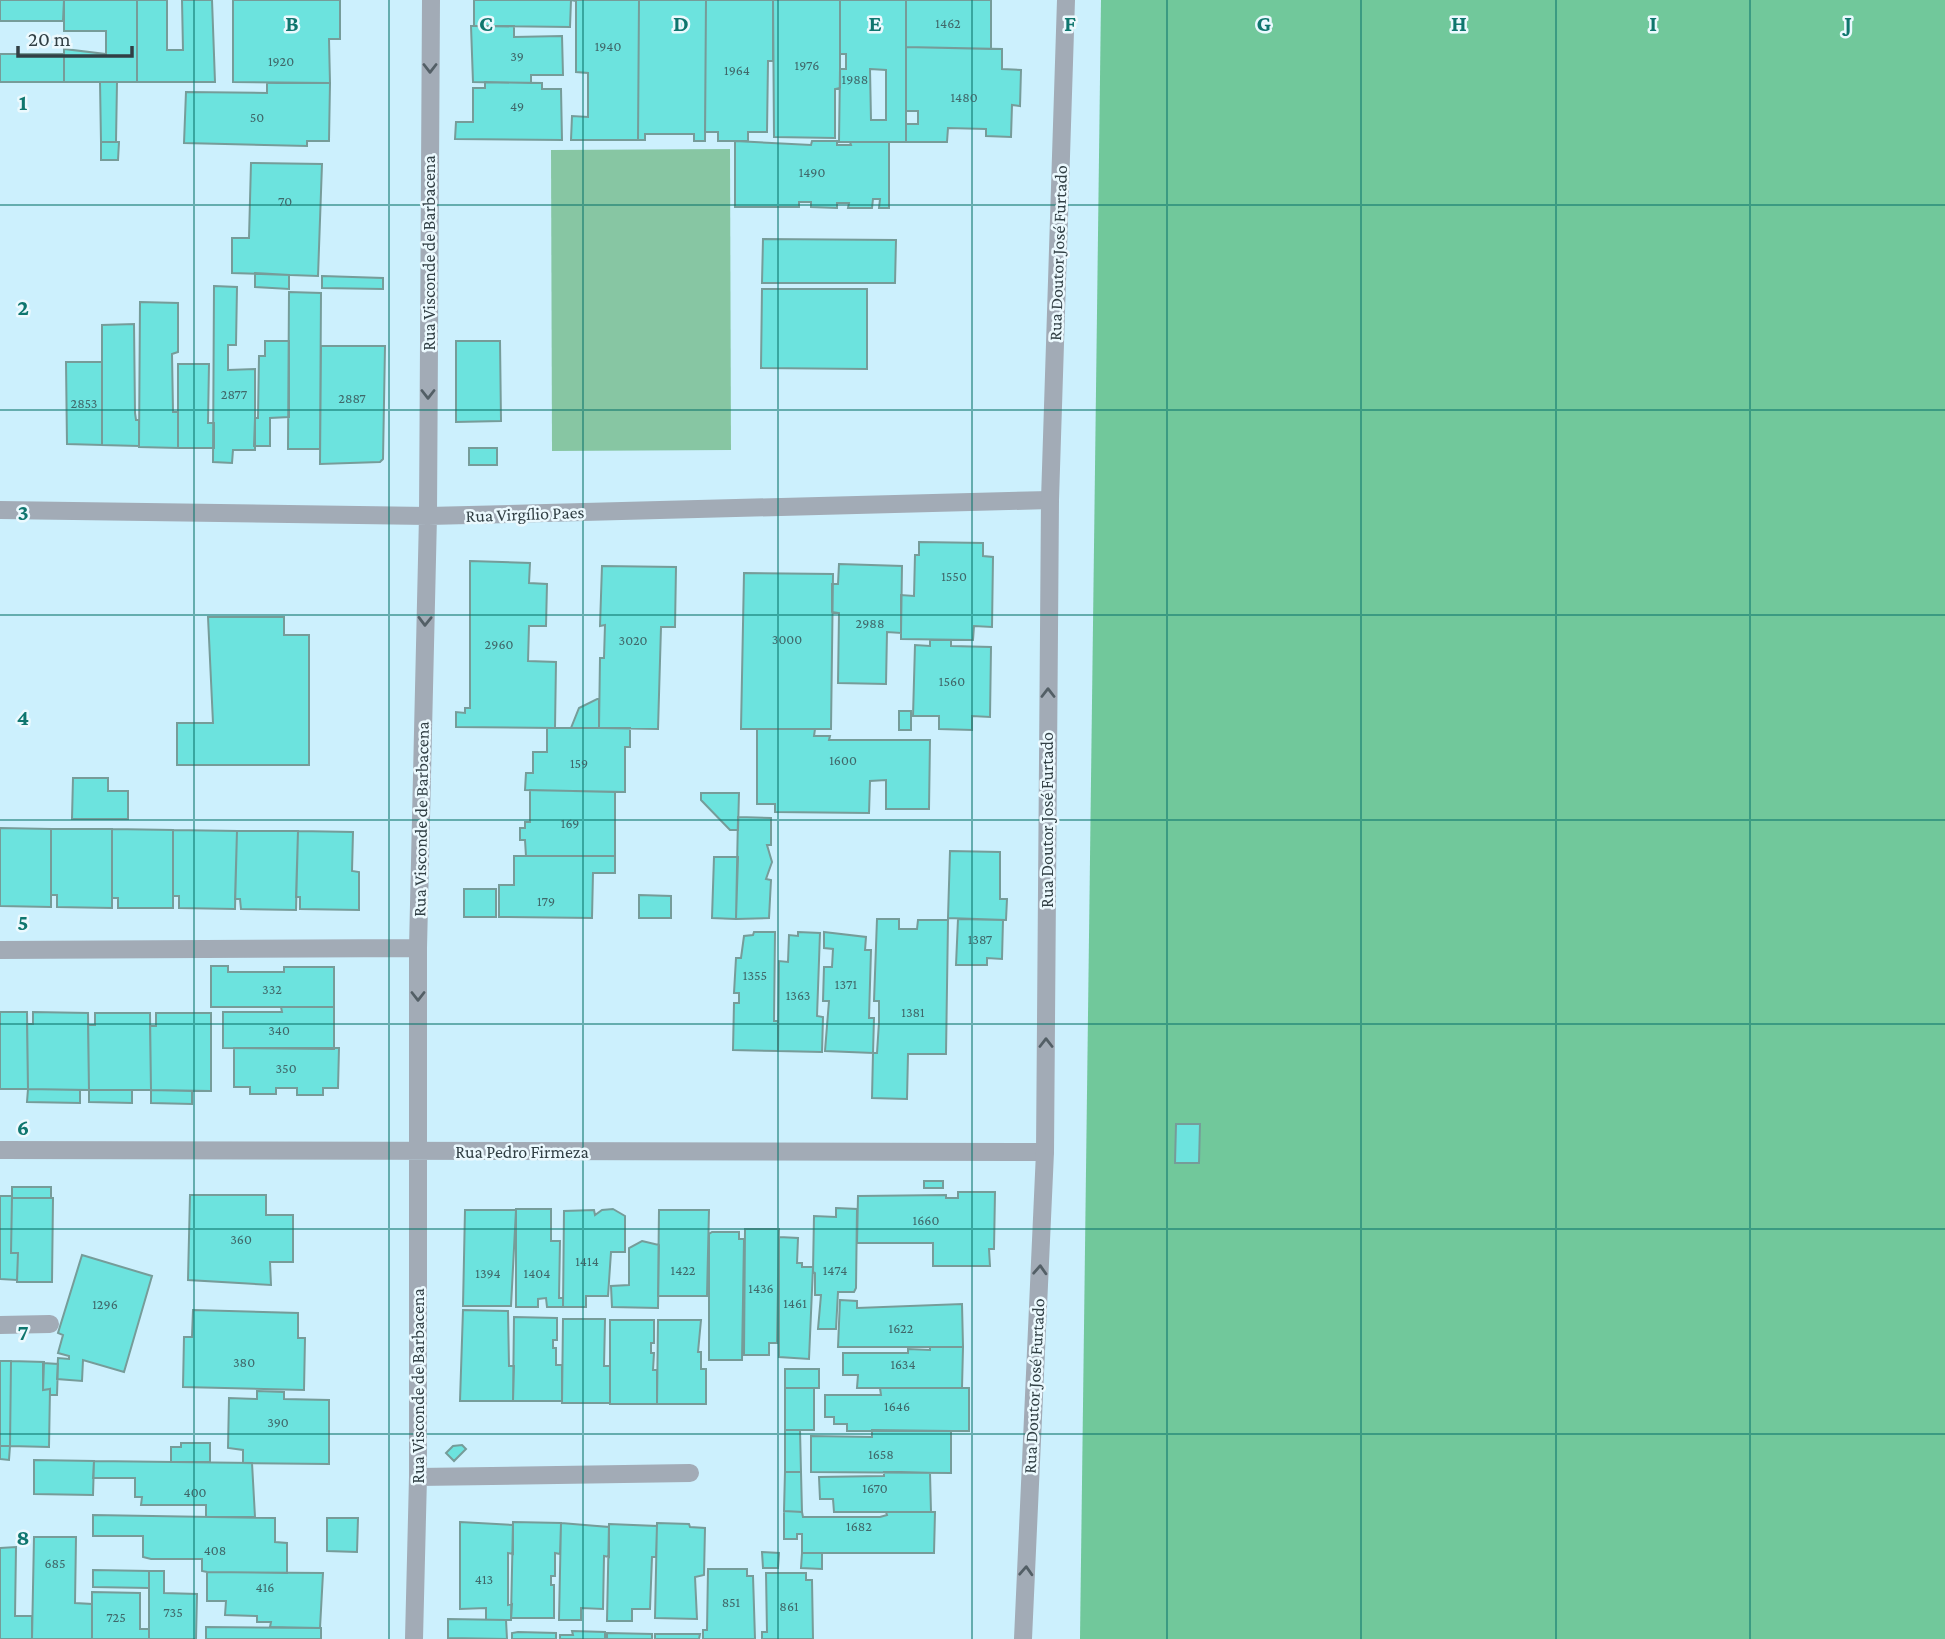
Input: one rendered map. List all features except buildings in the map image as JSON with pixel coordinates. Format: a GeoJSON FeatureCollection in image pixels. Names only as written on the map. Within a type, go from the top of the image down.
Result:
{"type":"FeatureCollection","features":[{"type":"Feature","properties":{"kind":"street","name":"Rua Visconde de Barbacena"},"geometry":{"type":"LineString","coordinates":[[414,1639],[418,1477],[418,948],[428,516],[431,0]]}},
{"type":"Feature","properties":{"kind":"street","name":"Rua Doutor José Furtado"},"geometry":{"type":"LineString","coordinates":[[1023,1639],[1045,1152],[1050,500],[1066,0]]}},
{"type":"Feature","properties":{"kind":"street","name":"Rua Virgílio Paes"},"geometry":{"type":"LineString","coordinates":[[0,510],[428,516],[1050,500]]}},
{"type":"Feature","properties":{"kind":"street"},"geometry":{"type":"LineString","coordinates":[[0,950],[418,948]]}},
{"type":"Feature","properties":{"kind":"street","name":"Rua Pedro Firmeza"},"geometry":{"type":"LineString","coordinates":[[0,1150],[1045,1152]]}},
{"type":"Feature","properties":{"kind":"street"},"geometry":{"type":"LineString","coordinates":[[0,1325],[50,1324]]}},
{"type":"Feature","properties":{"kind":"street"},"geometry":{"type":"LineString","coordinates":[[418,1477],[690,1473]]}},
{"type":"Feature","properties":{"kind":"green space"},"geometry":{"type":"Polygon","coordinates":[[[1101,0],[1945,0],[1945,1639],[1080,1639],[1101,0]]]}},
{"type":"Feature","properties":{"kind":"green space"},"geometry":{"type":"Polygon","coordinates":[[[730,149],[731,450],[552,451],[551,150],[730,149]]]}}]}
